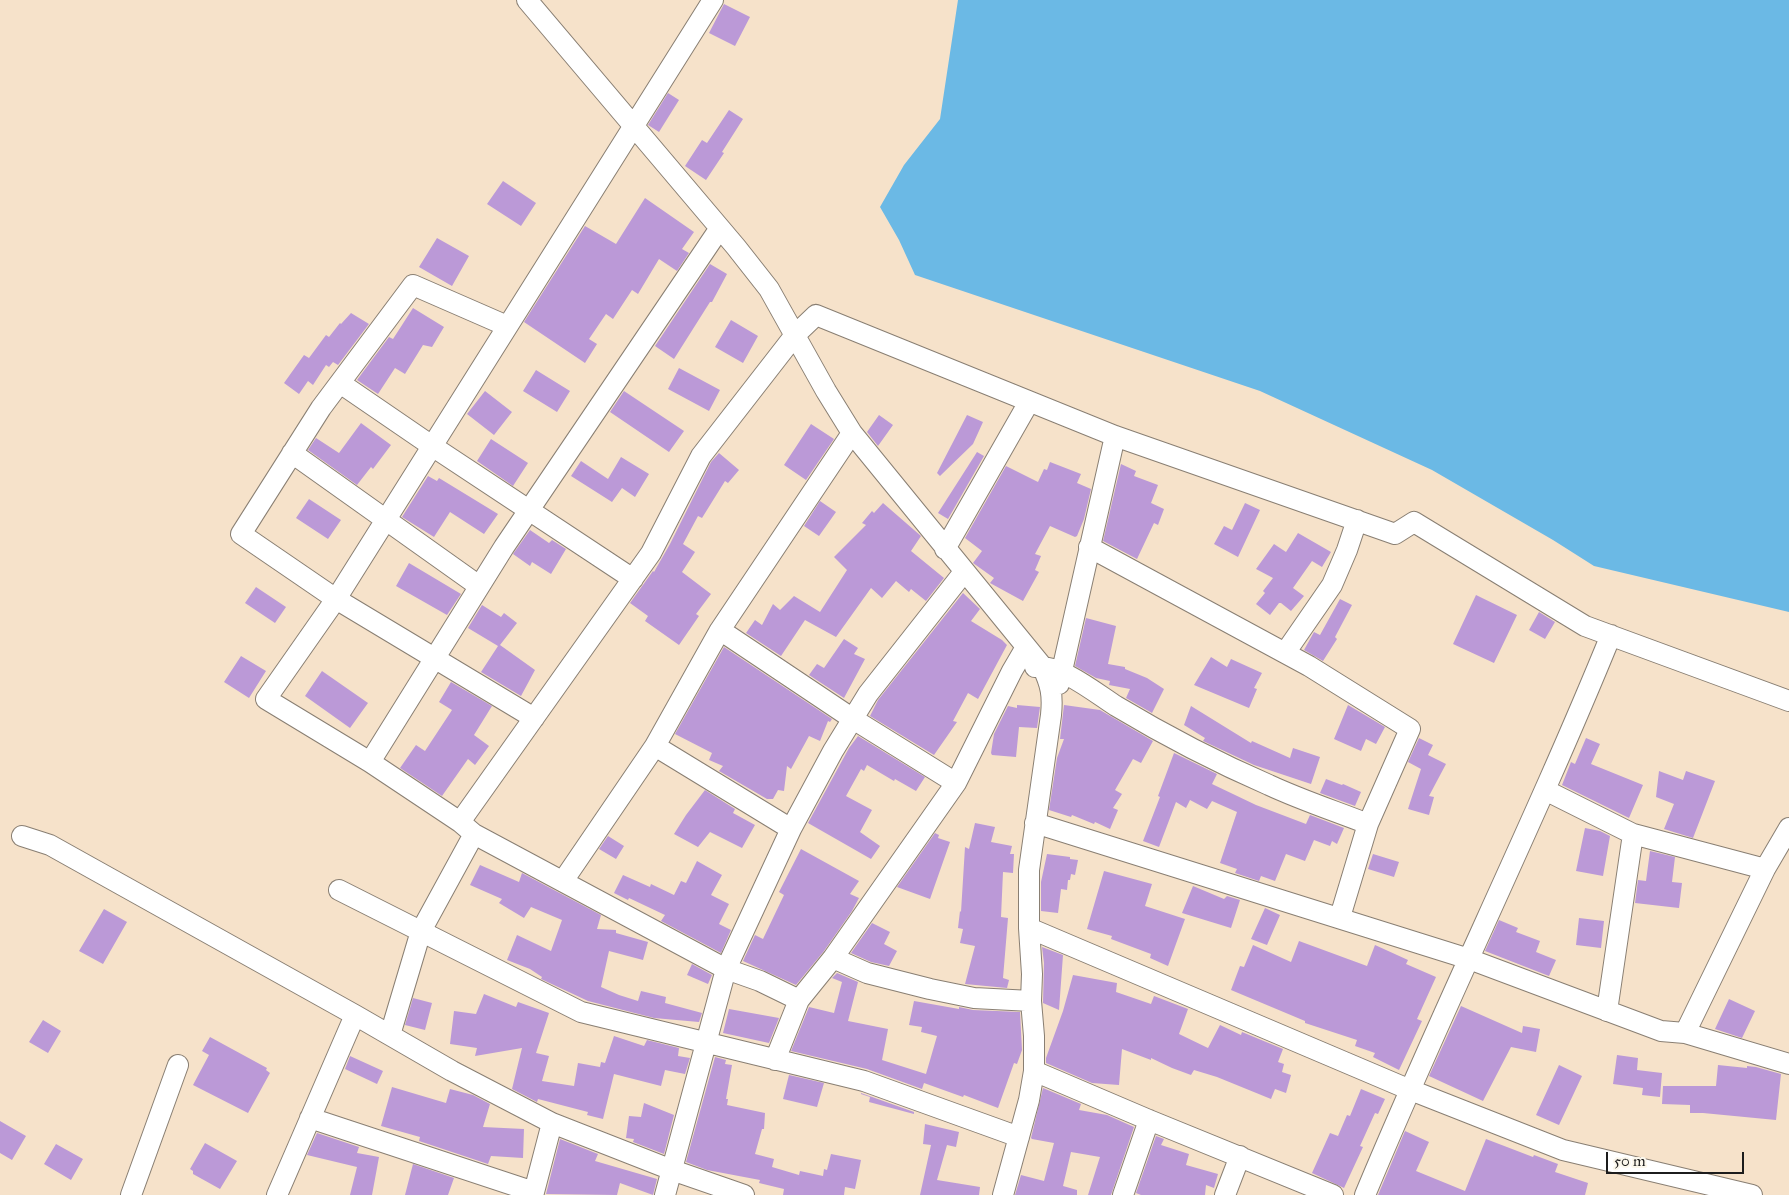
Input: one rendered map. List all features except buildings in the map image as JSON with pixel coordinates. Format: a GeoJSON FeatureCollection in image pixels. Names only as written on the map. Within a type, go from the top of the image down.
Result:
{"type":"FeatureCollection","features":[{"type":"Feature","properties":{"kind":"street"},"geometry":{"type":"LineString","coordinates":[[527,0],[720,228],[769,289],[826,391],[852,433],[1042,666],[1050,683],[1052,698],[1051,716],[1029,870],[1034,1071],[1029,1100],[1003,1195]]}},
{"type":"Feature","properties":{"kind":"street"},"geometry":{"type":"LineString","coordinates":[[713,0],[336,599],[266,698],[370,762],[467,828],[726,969],[760,981],[799,1000]]}},
{"type":"Feature","properties":{"kind":"street"},"geometry":{"type":"LineString","coordinates":[[370,762],[479,586],[720,228]]}},
{"type":"Feature","properties":{"kind":"street"},"geometry":{"type":"LineString","coordinates":[[507,326],[413,285],[321,408],[241,534],[336,599],[534,718]]}},
{"type":"Feature","properties":{"kind":"street"},"geometry":{"type":"LineString","coordinates":[[390,1035],[421,931],[467,828],[534,718],[651,553],[701,456],[795,335],[816,315],[1114,436],[1395,534],[1414,522],[1585,626],[1789,701]]}},
{"type":"Feature","properties":{"kind":"street"},"geometry":{"type":"LineString","coordinates":[[340,383],[633,578]]}},
{"type":"Feature","properties":{"kind":"street"},"geometry":{"type":"LineString","coordinates":[[945,549],[1029,402]]}},
{"type":"Feature","properties":{"kind":"street"},"geometry":{"type":"LineString","coordinates":[[563,881],[655,746],[720,630],[852,433]]}},
{"type":"Feature","properties":{"kind":"street"},"geometry":{"type":"LineString","coordinates":[[1051,716],[1114,436]]}},
{"type":"Feature","properties":{"kind":"street"},"geometry":{"type":"LineString","coordinates":[[292,453],[479,586]]}},
{"type":"Feature","properties":{"kind":"street"},"geometry":{"type":"LineString","coordinates":[[1285,653],[1332,585],[1357,520]]}},
{"type":"Feature","properties":{"kind":"street"},"geometry":{"type":"LineString","coordinates":[[1089,547],[1309,666],[1410,729],[1368,824],[1340,918]]}},
{"type":"Feature","properties":{"kind":"street"},"geometry":{"type":"LineString","coordinates":[[665,1195],[726,969],[791,829],[833,751],[868,694],[964,572]]}},
{"type":"Feature","properties":{"kind":"street"},"geometry":{"type":"LineString","coordinates":[[720,630],[853,719],[956,783]]}},
{"type":"Feature","properties":{"kind":"street"},"geometry":{"type":"LineString","coordinates":[[1365,1195],[1408,1089],[1570,736],[1611,635]]}},
{"type":"Feature","properties":{"kind":"street"},"geometry":{"type":"LineString","coordinates":[[775,1060],[799,1000],[833,958],[956,783],[1026,647]]}},
{"type":"Feature","properties":{"kind":"street"},"geometry":{"type":"LineString","coordinates":[[1012,671],[1042,666],[1062,672],[1151,727],[1204,755],[1270,786],[1368,824]]}},
{"type":"Feature","properties":{"kind":"street"},"geometry":{"type":"LineString","coordinates":[[655,746],[791,829]]}},
{"type":"Feature","properties":{"kind":"street"},"geometry":{"type":"LineString","coordinates":[[1545,790],[1633,834],[1765,869]]}},
{"type":"Feature","properties":{"kind":"street"},"geometry":{"type":"LineString","coordinates":[[1035,823],[1468,959],[1661,1031],[1685,1033],[1789,1064]]}},
{"type":"Feature","properties":{"kind":"street"},"geometry":{"type":"LineString","coordinates":[[1685,1033],[1765,869],[1789,828]]}},
{"type":"Feature","properties":{"kind":"street"},"geometry":{"type":"LineString","coordinates":[[1607,1011],[1633,834]]}},
{"type":"Feature","properties":{"kind":"street"},"geometry":{"type":"LineString","coordinates":[[22,836],[50,845],[452,1071],[552,1123],[672,1170],[744,1195]]}},
{"type":"Feature","properties":{"kind":"street"},"geometry":{"type":"LineString","coordinates":[[339,890],[581,1012],[864,1081],[1019,1138]]}},
{"type":"Feature","properties":{"kind":"street"},"geometry":{"type":"LineString","coordinates":[[1029,928],[1408,1089],[1563,1150],[1752,1195]]}},
{"type":"Feature","properties":{"kind":"street"},"geometry":{"type":"LineString","coordinates":[[833,958],[867,973],[930,989],[974,998],[1031,1001]]}},
{"type":"Feature","properties":{"kind":"street"},"geometry":{"type":"LineString","coordinates":[[277,1195],[355,1015]]}},
{"type":"Feature","properties":{"kind":"street"},"geometry":{"type":"LineString","coordinates":[[131,1195],[178,1065]]}},
{"type":"Feature","properties":{"kind":"street"},"geometry":{"type":"LineString","coordinates":[[1034,1071],[1148,1120],[1333,1195]]}},
{"type":"Feature","properties":{"kind":"street"},"geometry":{"type":"LineString","coordinates":[[310,1118],[534,1192],[552,1123]]}},
{"type":"Feature","properties":{"kind":"street"},"geometry":{"type":"LineString","coordinates":[[1123,1195],[1148,1120]]}},
{"type":"Feature","properties":{"kind":"street"},"geometry":{"type":"LineString","coordinates":[[1225,1195],[1240,1156]]}},
{"type":"Feature","properties":{"kind":"water"},"geometry":{"type":"Polygon","coordinates":[[[958,0],[1789,0],[1789,612],[1594,566],[1432,470],[1260,391],[915,275],[899,240],[880,207],[904,165],[940,119],[958,0]]]}}]}
